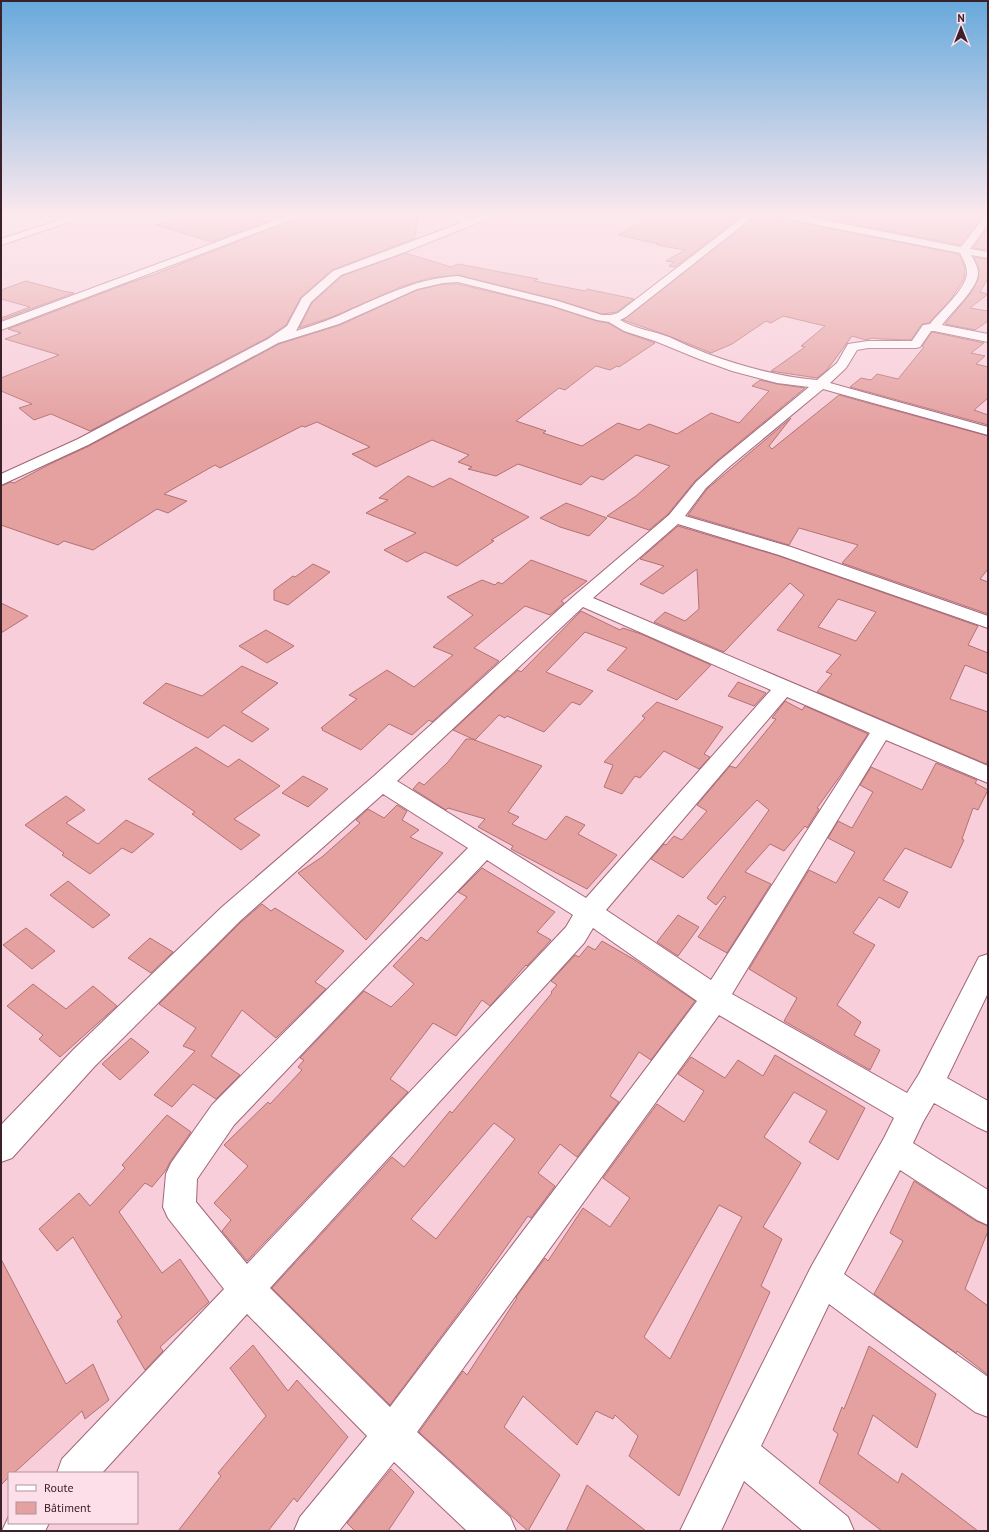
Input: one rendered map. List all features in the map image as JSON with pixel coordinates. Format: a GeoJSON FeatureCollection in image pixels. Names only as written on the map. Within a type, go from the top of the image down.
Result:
{"type":"FeatureCollection","features":[{"type":"Feature","properties":{"kind":"street"},"geometry":{"type":"LineString","coordinates":[[1,326],[110,285]]}},
{"type":"Feature","properties":{"kind":"street"},"geometry":{"type":"LineString","coordinates":[[1,480],[84,442],[272,342],[292,328],[306,300],[323,285]]}},
{"type":"Feature","properties":{"kind":"street"},"geometry":{"type":"LineString","coordinates":[[272,342],[343,318],[414,285]]}},
{"type":"Feature","properties":{"kind":"street"},"geometry":{"type":"LineString","coordinates":[[484,285],[554,303],[602,318],[612,318],[622,315],[660,285]]}},
{"type":"Feature","properties":{"kind":"street"},"geometry":{"type":"LineString","coordinates":[[934,327],[942,315],[961,295],[966,285]]}},
{"type":"Feature","properties":{"kind":"street"},"geometry":{"type":"LineString","coordinates":[[612,318],[618,325],[661,339],[678,347],[741,370],[802,383],[819,384],[988,431]]}},
{"type":"Feature","properties":{"kind":"street"},"geometry":{"type":"LineString","coordinates":[[1,1147],[84,1058],[231,914],[382,782],[581,599],[675,518],[701,485],[842,365],[852,347],[864,343],[904,345],[916,344],[927,328],[934,327],[988,338]]}},
{"type":"Feature","properties":{"kind":"street"},"geometry":{"type":"LineString","coordinates":[[675,518],[785,551],[988,622]]}},
{"type":"Feature","properties":{"kind":"street"},"geometry":{"type":"LineString","coordinates":[[581,599],[988,775]]}},
{"type":"Feature","properties":{"kind":"street"},"geometry":{"type":"LineString","coordinates":[[77,1472],[575,935],[589,912],[784,688]]}},
{"type":"Feature","properties":{"kind":"street"},"geometry":{"type":"LineString","coordinates":[[314,1531],[392,1435],[715,998],[882,730]]}},
{"type":"Feature","properties":{"kind":"street"},"geometry":{"type":"LineString","coordinates":[[382,782],[589,912],[715,998],[921,1098],[988,1117]]}},
{"type":"Feature","properties":{"kind":"street"},"geometry":{"type":"LineString","coordinates":[[484,847],[223,1115],[182,1174],[179,1207],[246,1289],[392,1435],[496,1531]]}},
{"type":"Feature","properties":{"kind":"street"},"geometry":{"type":"LineString","coordinates":[[700,1531],[823,1279],[895,1149],[988,965]]}},
{"type":"Feature","properties":{"kind":"street"},"geometry":{"type":"LineString","coordinates":[[895,1149],[988,1209]]}},
{"type":"Feature","properties":{"kind":"street"},"geometry":{"type":"LineString","coordinates":[[823,1279],[988,1399]]}},
{"type":"Feature","properties":{"kind":"street"},"geometry":{"type":"LineString","coordinates":[[738,1451],[834,1531]]}},
{"type":"Feature","properties":{"kind":"building"},"geometry":{"type":"Polygon","coordinates":[[[14,285],[43,285],[74,293],[1,320],[1,318],[30,307],[1,299],[1,290],[14,285]]]}},
{"type":"Feature","properties":{"kind":"building"},"geometry":{"type":"Polygon","coordinates":[[[122,285],[314,285],[301,297],[286,325],[267,338],[90,431],[51,414],[34,420],[19,408],[32,404],[1,391],[1,378],[59,355],[5,339],[21,333],[8,329],[122,285]]]}},
{"type":"Feature","properties":{"kind":"building"},"geometry":{"type":"Polygon","coordinates":[[[331,285],[405,285],[332,317],[299,328],[312,303],[331,285]]]}},
{"type":"Feature","properties":{"kind":"building"},"geometry":{"type":"Polygon","coordinates":[[[437,285],[464,285],[550,306],[608,323],[624,332],[655,343],[619,367],[617,366],[610,370],[596,366],[565,390],[559,388],[516,421],[546,431],[543,433],[582,446],[618,423],[639,430],[649,424],[677,434],[711,413],[739,423],[769,391],[752,386],[760,380],[805,388],[718,460],[695,481],[668,514],[649,530],[607,516],[636,496],[670,466],[636,455],[603,480],[591,476],[581,485],[518,464],[496,476],[468,469],[472,467],[458,462],[469,455],[432,440],[376,467],[352,454],[370,447],[317,422],[305,427],[302,426],[220,468],[215,465],[164,494],[187,501],[168,513],[157,509],[93,550],[64,541],[58,545],[1,525],[1,486],[11,482],[14,483],[89,446],[279,344],[340,325],[417,290],[437,285]]]}},
{"type":"Feature","properties":{"kind":"building"},"geometry":{"type":"Polygon","coordinates":[[[500,285],[557,285],[585,291],[587,289],[634,299],[617,312],[602,314],[558,300],[500,285]]]}},
{"type":"Feature","properties":{"kind":"building"},"geometry":{"type":"Polygon","coordinates":[[[667,285],[960,285],[951,299],[929,323],[922,324],[911,340],[872,338],[866,340],[852,336],[827,370],[817,378],[771,371],[805,347],[801,346],[825,326],[783,316],[771,323],[766,321],[732,344],[711,353],[623,320],[667,285]]]}},
{"type":"Feature","properties":{"kind":"building"},"geometry":{"type":"Polygon","coordinates":[[[975,285],[984,285],[980,292],[988,294],[970,308],[988,311],[988,321],[975,330],[945,324],[970,294],[975,285]]]}},
{"type":"Feature","properties":{"kind":"building"},"geometry":{"type":"Polygon","coordinates":[[[932,332],[984,343],[971,353],[985,356],[976,364],[988,367],[988,398],[974,410],[988,415],[988,425],[850,387],[861,378],[871,380],[877,374],[898,379],[924,347],[922,346],[932,332]]]}},
{"type":"Feature","properties":{"kind":"building"},"geometry":{"type":"Polygon","coordinates":[[[839,395],[988,436],[988,569],[980,579],[988,582],[988,614],[842,563],[858,545],[799,528],[789,545],[688,515],[707,489],[791,418],[769,446],[772,449],[839,395]]]}},
{"type":"Feature","properties":{"kind":"building"},"geometry":{"type":"Polygon","coordinates":[[[408,476],[433,487],[450,478],[529,517],[491,540],[494,541],[457,566],[425,552],[407,562],[384,550],[416,533],[366,513],[388,500],[379,498],[408,476]]]}},
{"type":"Feature","properties":{"kind":"building"},"geometry":{"type":"Polygon","coordinates":[[[566,503],[607,518],[589,536],[560,527],[540,518],[566,503]]]}},
{"type":"Feature","properties":{"kind":"building"},"geometry":{"type":"Polygon","coordinates":[[[678,526],[779,556],[978,626],[968,645],[988,653],[988,674],[965,665],[950,699],[988,712],[988,761],[986,764],[817,692],[832,674],[826,672],[841,655],[777,630],[804,595],[790,583],[724,652],[654,622],[665,612],[685,621],[699,609],[697,569],[663,594],[640,584],[664,566],[640,559],[678,526]],[[838,599],[818,627],[856,641],[876,612],[838,599]]]}},
{"type":"Feature","properties":{"kind":"building"},"geometry":{"type":"Polygon","coordinates":[[[531,560],[587,581],[561,601],[564,603],[550,615],[525,606],[474,648],[499,661],[432,722],[429,720],[412,735],[389,724],[361,750],[322,730],[323,729],[321,728],[357,699],[349,695],[387,670],[414,687],[453,655],[433,647],[473,615],[447,597],[482,580],[495,585],[498,582],[502,584],[531,560]]]}},
{"type":"Feature","properties":{"kind":"building"},"geometry":{"type":"Polygon","coordinates":[[[313,564],[330,572],[288,605],[274,600],[274,590],[313,564]]]}},
{"type":"Feature","properties":{"kind":"building"},"geometry":{"type":"Polygon","coordinates":[[[1,603],[28,616],[1,633],[1,603]]]}},
{"type":"Feature","properties":{"kind":"building"},"geometry":{"type":"Polygon","coordinates":[[[581,611],[620,630],[623,628],[641,634],[711,665],[677,700],[607,670],[627,648],[585,632],[546,672],[593,691],[580,705],[572,702],[544,732],[507,716],[505,718],[499,715],[475,740],[453,730],[518,670],[521,672],[581,611]]]}},
{"type":"Feature","properties":{"kind":"building"},"geometry":{"type":"Polygon","coordinates":[[[266,630],[294,646],[267,663],[239,646],[266,630]]]}},
{"type":"Feature","properties":{"kind":"building"},"geometry":{"type":"Polygon","coordinates":[[[242,666],[278,683],[241,712],[269,729],[252,742],[224,725],[208,738],[143,703],[166,683],[202,696],[242,666]]]}},
{"type":"Feature","properties":{"kind":"building"},"geometry":{"type":"Polygon","coordinates":[[[738,682],[766,693],[754,706],[728,696],[738,682]]]}},
{"type":"Feature","properties":{"kind":"building"},"geometry":{"type":"Polygon","coordinates":[[[785,701],[802,710],[805,706],[868,734],[817,808],[819,809],[807,828],[805,826],[784,851],[770,844],[745,872],[771,884],[727,953],[698,937],[726,897],[724,896],[716,905],[707,898],[769,810],[757,800],[683,878],[651,859],[664,844],[666,845],[674,836],[682,840],[707,811],[697,805],[730,766],[736,768],[776,719],[772,718],[785,701]]]}},
{"type":"Feature","properties":{"kind":"building"},"geometry":{"type":"Polygon","coordinates":[[[657,702],[723,727],[704,754],[710,757],[699,769],[664,751],[640,778],[635,776],[622,794],[604,787],[613,765],[604,762],[645,718],[642,716],[657,702]]]}},
{"type":"Feature","properties":{"kind":"building"},"geometry":{"type":"Polygon","coordinates":[[[466,739],[472,739],[542,766],[508,812],[519,817],[512,824],[546,840],[566,816],[585,825],[578,834],[617,855],[587,889],[511,849],[513,846],[478,827],[485,819],[448,808],[446,810],[413,789],[419,782],[424,785],[448,762],[466,739]]]}},
{"type":"Feature","properties":{"kind":"building"},"geometry":{"type":"Polygon","coordinates":[[[196,747],[228,767],[239,759],[280,786],[234,819],[260,835],[241,850],[192,814],[195,812],[148,779],[196,747]]]}},
{"type":"Feature","properties":{"kind":"building"},"geometry":{"type":"Polygon","coordinates":[[[936,763],[977,780],[975,783],[988,790],[978,810],[973,808],[962,839],[964,840],[951,868],[905,848],[883,880],[908,892],[899,908],[879,897],[853,933],[875,945],[837,1005],[861,1022],[854,1035],[880,1050],[870,1070],[784,1021],[797,998],[749,969],[809,870],[836,883],[855,852],[828,838],[838,821],[852,828],[873,792],[860,785],[871,767],[922,790],[936,763]]]}},
{"type":"Feature","properties":{"kind":"building"},"geometry":{"type":"Polygon","coordinates":[[[303,776],[328,789],[308,807],[282,793],[303,776]]]}},
{"type":"Feature","properties":{"kind":"building"},"geometry":{"type":"Polygon","coordinates":[[[66,796],[85,810],[66,823],[98,844],[126,820],[154,834],[132,853],[122,848],[90,874],[62,855],[64,853],[25,825],[66,796]]]}},
{"type":"Feature","properties":{"kind":"building"},"geometry":{"type":"Polygon","coordinates":[[[397,805],[407,811],[402,820],[419,830],[410,837],[443,853],[366,940],[298,873],[322,857],[360,823],[356,820],[368,809],[384,818],[397,805]]]}},
{"type":"Feature","properties":{"kind":"building"},"geometry":{"type":"Polygon","coordinates":[[[482,868],[555,912],[537,932],[551,940],[527,966],[526,965],[490,1006],[482,1000],[456,1036],[433,1023],[390,1079],[408,1092],[247,1261],[222,1231],[231,1220],[214,1203],[248,1166],[224,1145],[268,1102],[270,1104],[302,1070],[298,1067],[304,1060],[300,1058],[364,991],[391,1007],[414,984],[393,966],[421,937],[427,941],[467,897],[458,892],[482,868]]]}},
{"type":"Feature","properties":{"kind":"building"},"geometry":{"type":"Polygon","coordinates":[[[68,881],[110,915],[93,928],[50,895],[68,881]]]}},
{"type":"Feature","properties":{"kind":"building"},"geometry":{"type":"Polygon","coordinates":[[[262,904],[271,911],[275,908],[344,951],[315,982],[326,989],[276,1038],[242,1010],[211,1056],[240,1075],[216,1099],[193,1084],[172,1107],[154,1095],[195,1051],[183,1046],[196,1028],[159,1004],[241,922],[262,904]]]}},
{"type":"Feature","properties":{"kind":"building"},"geometry":{"type":"Polygon","coordinates":[[[678,915],[699,927],[678,956],[657,942],[678,915]]]}},
{"type":"Feature","properties":{"kind":"building"},"geometry":{"type":"Polygon","coordinates":[[[26,928],[55,951],[32,969],[3,945],[26,928]]]}},
{"type":"Feature","properties":{"kind":"building"},"geometry":{"type":"Polygon","coordinates":[[[150,938],[173,952],[151,973],[128,958],[150,938]]]}},
{"type":"Feature","properties":{"kind":"building"},"geometry":{"type":"Polygon","coordinates":[[[602,941],[635,960],[695,1001],[651,1060],[639,1052],[610,1096],[619,1102],[577,1157],[560,1144],[538,1173],[555,1186],[531,1218],[528,1216],[467,1302],[390,1405],[272,1288],[392,1157],[404,1167],[450,1111],[452,1113],[552,993],[551,992],[557,985],[551,981],[575,955],[579,957],[588,946],[595,950],[602,941]],[[494,1123],[411,1219],[436,1239],[515,1139],[494,1123]]]}},
{"type":"Feature","properties":{"kind":"building"},"geometry":{"type":"Polygon","coordinates":[[[33,984],[66,1009],[93,986],[117,1006],[60,1057],[39,1039],[43,1035],[7,1006],[33,984]]]}},
{"type":"Feature","properties":{"kind":"building"},"geometry":{"type":"Polygon","coordinates":[[[131,1038],[149,1052],[120,1080],[102,1064],[131,1038]]]}},
{"type":"Feature","properties":{"kind":"building"},"geometry":{"type":"Polygon","coordinates":[[[775,1055],[865,1108],[838,1160],[809,1142],[827,1111],[794,1092],[764,1137],[801,1163],[763,1227],[782,1239],[761,1286],[770,1292],[679,1496],[629,1456],[638,1436],[615,1415],[613,1419],[596,1411],[577,1445],[523,1396],[504,1427],[560,1475],[528,1531],[419,1432],[463,1371],[467,1375],[517,1298],[516,1297],[545,1258],[548,1261],[583,1208],[610,1227],[630,1198],[603,1178],[657,1104],[684,1122],[704,1091],[678,1074],[691,1057],[725,1078],[738,1060],[763,1076],[775,1055]],[[719,1205],[644,1337],[670,1359],[742,1217],[719,1205]]]}},
{"type":"Feature","properties":{"kind":"building"},"geometry":{"type":"Polygon","coordinates":[[[167,1115],[191,1132],[166,1170],[152,1187],[145,1183],[119,1212],[162,1273],[180,1259],[209,1302],[160,1347],[163,1351],[145,1370],[117,1321],[122,1317],[73,1237],[57,1251],[39,1229],[79,1193],[90,1206],[125,1168],[122,1165],[167,1115]]]}},
{"type":"Feature","properties":{"kind":"building"},"geometry":{"type":"Polygon","coordinates":[[[914,1181],[976,1221],[988,1226],[988,1231],[965,1289],[988,1306],[988,1375],[957,1351],[956,1353],[874,1294],[903,1241],[890,1233],[914,1181]]]}},
{"type":"Feature","properties":{"kind":"building"},"geometry":{"type":"Polygon","coordinates":[[[1,1259],[66,1384],[93,1364],[109,1400],[85,1419],[82,1411],[15,1472],[8,1472],[8,1478],[1,1485],[1,1259]]]}},
{"type":"Feature","properties":{"kind":"building"},"geometry":{"type":"Polygon","coordinates":[[[253,1345],[288,1391],[297,1380],[348,1437],[297,1502],[294,1498],[268,1531],[178,1531],[221,1476],[218,1473],[266,1416],[230,1368],[253,1345]]]}},
{"type":"Feature","properties":{"kind":"building"},"geometry":{"type":"Polygon","coordinates":[[[869,1346],[936,1394],[917,1448],[873,1415],[858,1454],[898,1483],[902,1473],[978,1531],[882,1531],[819,1483],[838,1434],[833,1430],[842,1407],[844,1409],[869,1346]]]}},
{"type":"Feature","properties":{"kind":"building"},"geometry":{"type":"Polygon","coordinates":[[[391,1469],[414,1492],[388,1531],[355,1531],[347,1523],[391,1469]]]}},
{"type":"Feature","properties":{"kind":"building"},"geometry":{"type":"Polygon","coordinates":[[[587,1485],[646,1531],[566,1531],[587,1485]]]}}]}
